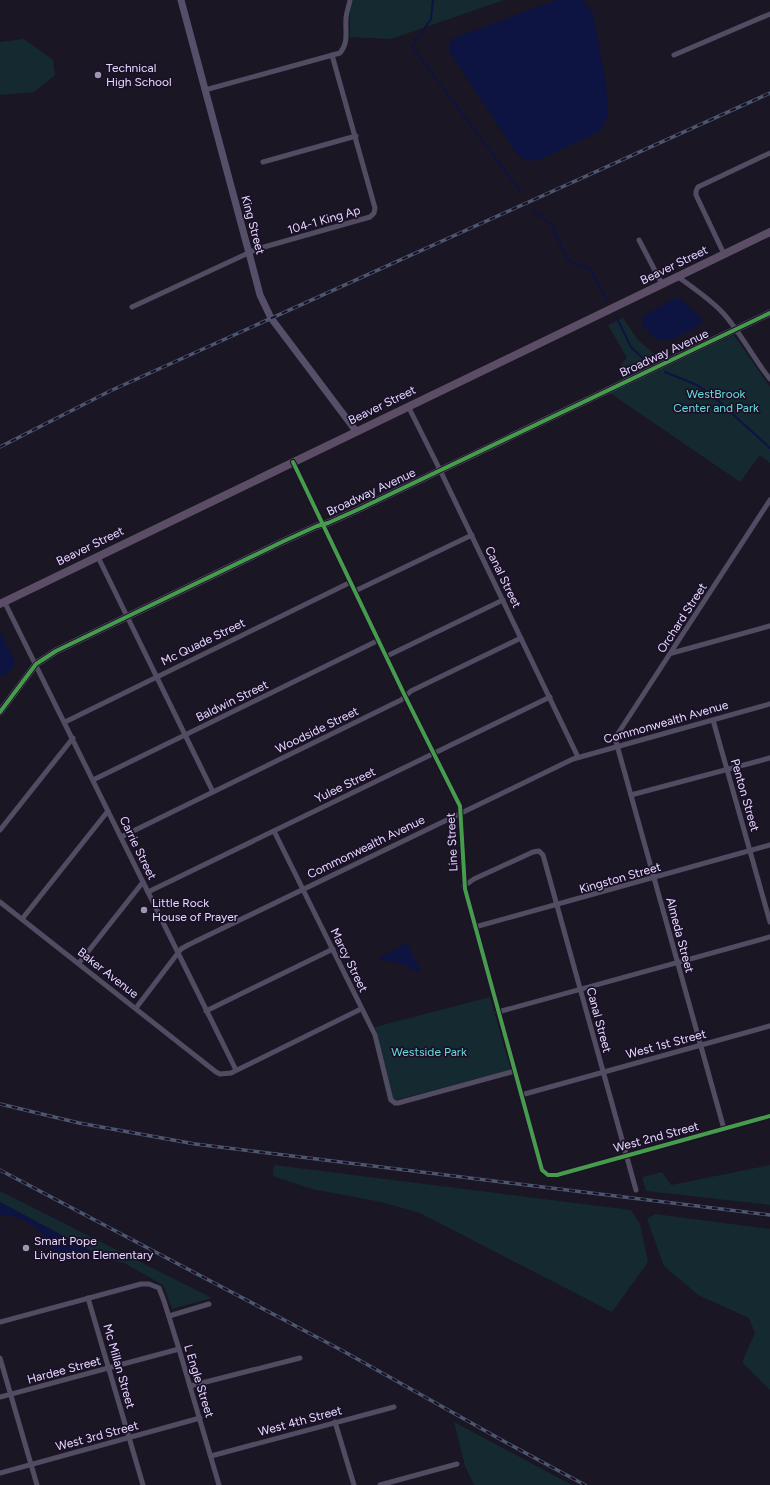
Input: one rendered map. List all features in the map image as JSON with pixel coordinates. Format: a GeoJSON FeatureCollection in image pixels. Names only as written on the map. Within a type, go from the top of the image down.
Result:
{"type":"FeatureCollection","features":[{"type":"Feature","properties":{"kind":"main road","name":"Beaver Street"},"geometry":{"type":"LineString","coordinates":[[2,602],[770,232]]}},
{"type":"Feature","properties":{"kind":"street","name":"King Street"},"geometry":{"type":"LineString","coordinates":[[181,0],[260,295],[271,318],[356,431]]}},
{"type":"Feature","properties":{"kind":"street"},"geometry":{"type":"LineString","coordinates":[[205,90],[340,53],[345,47],[346,42],[346,19],[350,0]]}},
{"type":"Feature","properties":{"kind":"street"},"geometry":{"type":"LineString","coordinates":[[674,55],[770,14]]}},
{"type":"Feature","properties":{"kind":"street"},"geometry":{"type":"LineString","coordinates":[[263,162],[356,136],[332,56]]}},
{"type":"Feature","properties":{"kind":"street","name":"104-1 King Ap"},"geometry":{"type":"LineString","coordinates":[[249,253],[258,248],[370,217],[374,213],[375,208],[356,136]]}},
{"type":"Feature","properties":{"kind":"street"},"geometry":{"type":"LineString","coordinates":[[724,254],[696,195],[696,191],[698,187],[770,153]]}},
{"type":"Feature","properties":{"kind":"street"},"geometry":{"type":"LineString","coordinates":[[639,240],[662,284]]}},
{"type":"Feature","properties":{"kind":"street"},"geometry":{"type":"LineString","coordinates":[[132,307],[249,253]]}},
{"type":"Feature","properties":{"kind":"street"},"geometry":{"type":"LineString","coordinates":[[677,276],[706,297],[723,314],[736,329],[770,379]]}},
{"type":"Feature","properties":{"kind":"street","name":"Broadway Avenue"},"geometry":{"type":"LineString","coordinates":[[0,712],[3,703],[36,664],[56,651],[284,541],[357,510],[770,313]]}},
{"type":"Feature","properties":{"kind":"street","name":"Canal Street"},"geometry":{"type":"LineString","coordinates":[[408,406],[578,757]]}},
{"type":"Feature","properties":{"kind":"street","name":"Line Street"},"geometry":{"type":"LineString","coordinates":[[293,462],[405,696],[460,806],[464,886],[542,1170],[548,1175]]}},
{"type":"Feature","properties":{"kind":"street","name":"Orchard Street"},"geometry":{"type":"LineString","coordinates":[[617,747],[615,738],[672,653],[770,500]]}},
{"type":"Feature","properties":{"kind":"street"},"geometry":{"type":"LineString","coordinates":[[355,591],[472,536]]}},
{"type":"Feature","properties":{"kind":"street"},"geometry":{"type":"LineString","coordinates":[[98,556],[213,792]]}},
{"type":"Feature","properties":{"kind":"street","name":"Mc Quade Street"},"geometry":{"type":"LineString","coordinates":[[65,722],[156,676],[351,582]]}},
{"type":"Feature","properties":{"kind":"street"},"geometry":{"type":"LineString","coordinates":[[387,656],[503,600]]}},
{"type":"Feature","properties":{"kind":"street","name":"Carrie Street"},"geometry":{"type":"LineString","coordinates":[[2,602],[36,664],[236,1070]]}},
{"type":"Feature","properties":{"kind":"street"},"geometry":{"type":"LineString","coordinates":[[672,653],[770,626]]}},
{"type":"Feature","properties":{"kind":"street","name":"Woodside Street"},"geometry":{"type":"LineString","coordinates":[[121,837],[401,700],[411,691],[521,638]]}},
{"type":"Feature","properties":{"kind":"street","name":"Baldwin Street"},"geometry":{"type":"LineString","coordinates":[[93,780],[379,640]]}},
{"type":"Feature","properties":{"kind":"street","name":"Yulee Street"},"geometry":{"type":"LineString","coordinates":[[148,892],[550,697]]}},
{"type":"Feature","properties":{"kind":"street","name":"Commonwealth Avenue"},"geometry":{"type":"LineString","coordinates":[[136,1008],[178,953],[188,945],[567,761],[770,704]]}},
{"type":"Feature","properties":{"kind":"street","name":"Penton Street"},"geometry":{"type":"LineString","coordinates":[[713,720],[770,922]]}},
{"type":"Feature","properties":{"kind":"street"},"geometry":{"type":"LineString","coordinates":[[0,830],[73,738]]}},
{"type":"Feature","properties":{"kind":"street","name":"Almeda Street"},"geometry":{"type":"LineString","coordinates":[[617,747],[724,1129]]}},
{"type":"Feature","properties":{"kind":"street"},"geometry":{"type":"LineString","coordinates":[[631,795],[770,758]]}},
{"type":"Feature","properties":{"kind":"street"},"geometry":{"type":"LineString","coordinates":[[22,919],[108,811]]}},
{"type":"Feature","properties":{"kind":"street","name":"Marcy Street"},"geometry":{"type":"LineString","coordinates":[[274,831],[374,1035],[389,1098],[392,1102],[398,1103],[515,1071]]}},
{"type":"Feature","properties":{"kind":"street","name":"Kingston Street"},"geometry":{"type":"LineString","coordinates":[[475,927],[770,845]]}},
{"type":"Feature","properties":{"kind":"street","name":"Canal Street"},"geometry":{"type":"LineString","coordinates":[[464,886],[474,879],[533,852],[539,851],[543,855],[636,1190]]}},
{"type":"Feature","properties":{"kind":"street"},"geometry":{"type":"LineString","coordinates":[[79,963],[143,882]]}},
{"type":"Feature","properties":{"kind":"street","name":"Baker Avenue"},"geometry":{"type":"LineString","coordinates":[[0,902],[220,1074],[231,1074],[236,1070]]}},
{"type":"Feature","properties":{"kind":"street"},"geometry":{"type":"LineString","coordinates":[[498,1012],[770,937]]}},
{"type":"Feature","properties":{"kind":"street"},"geometry":{"type":"LineString","coordinates":[[206,1011],[332,949]]}},
{"type":"Feature","properties":{"kind":"street"},"geometry":{"type":"LineString","coordinates":[[236,1070],[361,1008]]}},
{"type":"Feature","properties":{"kind":"street","name":"West 1st Street"},"geometry":{"type":"LineString","coordinates":[[521,1095],[770,1026]]}},
{"type":"Feature","properties":{"kind":"street","name":"West 2nd Street"},"geometry":{"type":"LineString","coordinates":[[548,1175],[557,1176],[770,1116]]}},
{"type":"Feature","properties":{"kind":"street","name":"L Engle Street"},"geometry":{"type":"LineString","coordinates":[[88,1298],[141,1284],[155,1285],[159,1288],[169,1316],[219,1485]]}},
{"type":"Feature","properties":{"kind":"street"},"geometry":{"type":"LineString","coordinates":[[0,1322],[88,1298]]}},
{"type":"Feature","properties":{"kind":"street","name":"Mc Millan Street"},"geometry":{"type":"LineString","coordinates":[[88,1298],[143,1485]]}},
{"type":"Feature","properties":{"kind":"street"},"geometry":{"type":"LineString","coordinates":[[169,1316],[209,1304]]}},
{"type":"Feature","properties":{"kind":"street","name":"Hardee Street"},"geometry":{"type":"LineString","coordinates":[[0,1397],[179,1349]]}},
{"type":"Feature","properties":{"kind":"street"},"geometry":{"type":"LineString","coordinates":[[0,1358],[37,1485]]}},
{"type":"Feature","properties":{"kind":"street"},"geometry":{"type":"LineString","coordinates":[[190,1386],[300,1358]]}},
{"type":"Feature","properties":{"kind":"street","name":"West 4th Street"},"geometry":{"type":"LineString","coordinates":[[211,1456],[394,1407]]}},
{"type":"Feature","properties":{"kind":"street","name":"West 3rd Street"},"geometry":{"type":"LineString","coordinates":[[0,1473],[200,1418]]}},
{"type":"Feature","properties":{"kind":"street"},"geometry":{"type":"LineString","coordinates":[[335,1422],[354,1485]]}},
{"type":"Feature","properties":{"kind":"street"},"geometry":{"type":"LineString","coordinates":[[380,1485],[457,1464]]}},
{"type":"Feature","properties":{"kind":"green space"},"geometry":{"type":"Polygon","coordinates":[[[352,0],[504,0],[391,39],[350,37],[350,9],[352,0]]]}},
{"type":"Feature","properties":{"kind":"green space"},"geometry":{"type":"Polygon","coordinates":[[[24,39],[53,60],[55,75],[34,92],[0,95],[0,42],[24,39]]]}},
{"type":"Feature","properties":{"kind":"green space"},"geometry":{"type":"Polygon","coordinates":[[[623,318],[638,340],[658,357],[625,373],[621,364],[627,358],[608,325],[623,318]]]}},
{"type":"Feature","properties":{"kind":"green space","name":"WestBrook Center and Park"},"geometry":{"type":"Polygon","coordinates":[[[734,335],[770,387],[770,463],[760,455],[740,482],[610,393],[734,335]]]}},
{"type":"Feature","properties":{"kind":"green space","name":"Westside Park"},"geometry":{"type":"Polygon","coordinates":[[[490,997],[511,1070],[388,1102],[374,1042],[379,1040],[375,1027],[490,997]]]}},
{"type":"Feature","properties":{"kind":"green space"},"geometry":{"type":"Polygon","coordinates":[[[274,1165],[631,1210],[640,1224],[648,1262],[612,1312],[420,1213],[381,1202],[312,1189],[273,1176],[274,1165]]]}},
{"type":"Feature","properties":{"kind":"green space"},"geometry":{"type":"Polygon","coordinates":[[[770,1165],[770,1205],[646,1191],[642,1177],[662,1172],[671,1185],[770,1165]]]}},
{"type":"Feature","properties":{"kind":"green space"},"geometry":{"type":"Polygon","coordinates":[[[0,1191],[212,1298],[172,1309],[163,1285],[124,1263],[100,1258],[91,1251],[0,1202],[0,1191]]]}},
{"type":"Feature","properties":{"kind":"green space"},"geometry":{"type":"Polygon","coordinates":[[[655,1214],[770,1229],[770,1390],[742,1362],[755,1333],[749,1318],[698,1295],[664,1266],[647,1219],[655,1214]]]}},
{"type":"Feature","properties":{"kind":"green space"},"geometry":{"type":"Polygon","coordinates":[[[454,1422],[572,1485],[474,1485],[465,1466],[454,1422]]]}},
{"type":"Feature","properties":{"kind":"shaded area"},"geometry":{"type":"Polygon","coordinates":[[[555,0],[583,0],[593,13],[606,84],[608,117],[600,131],[542,159],[527,161],[517,154],[449,51],[451,39],[555,0]]]}},
{"type":"Feature","properties":{"kind":"shaded area"},"geometry":{"type":"Polygon","coordinates":[[[675,298],[682,300],[701,318],[701,325],[673,339],[657,339],[644,327],[642,320],[643,316],[675,298]]]}},
{"type":"Feature","properties":{"kind":"shaded area"},"geometry":{"type":"Polygon","coordinates":[[[0,632],[15,662],[13,668],[3,676],[0,675],[0,632]]]}},
{"type":"Feature","properties":{"kind":"shaded area"},"geometry":{"type":"Polygon","coordinates":[[[407,943],[421,971],[416,972],[404,965],[391,961],[381,961],[379,958],[407,943]]]}},
{"type":"Feature","properties":{"kind":"shaded area"},"geometry":{"type":"Polygon","coordinates":[[[0,1202],[91,1251],[88,1254],[58,1258],[46,1238],[35,1228],[14,1217],[0,1215],[0,1202]]]}},
{"type":"Feature","properties":{"kind":"waterway"},"geometry":{"type":"LineString","coordinates":[[433,0],[431,19],[412,46],[520,191]]}},
{"type":"Feature","properties":{"kind":"waterway"},"geometry":{"type":"LineString","coordinates":[[532,209],[551,224],[568,260],[590,269],[607,300]]}},
{"type":"Feature","properties":{"kind":"waterway"},"geometry":{"type":"LineString","coordinates":[[616,316],[631,347],[648,363]]}},
{"type":"Feature","properties":{"kind":"waterway"},"geometry":{"type":"LineString","coordinates":[[665,372],[697,385],[713,396],[770,448]]}},
{"type":"Feature","properties":{"kind":"railway"},"geometry":{"type":"LineString","coordinates":[[0,447],[110,391],[770,93]]}},
{"type":"Feature","properties":{"kind":"railway"},"geometry":{"type":"LineString","coordinates":[[0,1104],[79,1123],[195,1144],[770,1215]]}},
{"type":"Feature","properties":{"kind":"railway"},"geometry":{"type":"LineString","coordinates":[[0,1170],[343,1351],[585,1485]]}},
{"type":"Feature","properties":{"kind":"cycle path"},"geometry":{"type":"LineString","coordinates":[[0,712],[36,664],[56,651],[284,541],[357,510],[770,313]]}},
{"type":"Feature","properties":{"kind":"cycle path"},"geometry":{"type":"LineString","coordinates":[[293,462],[405,696],[460,806],[465,889],[542,1170],[548,1175],[557,1175],[770,1116]]}},
{"type":"Feature","properties":{"kind":"place","name":"Technical High School"},"geometry":{"type":"Point","coordinates":[98,75]}},
{"type":"Feature","properties":{"kind":"place","name":"Little Rock House of Prayer"},"geometry":{"type":"Point","coordinates":[144,910]}},
{"type":"Feature","properties":{"kind":"place","name":"Smart Pope Livingston Elementary"},"geometry":{"type":"Point","coordinates":[26,1248]}}]}
